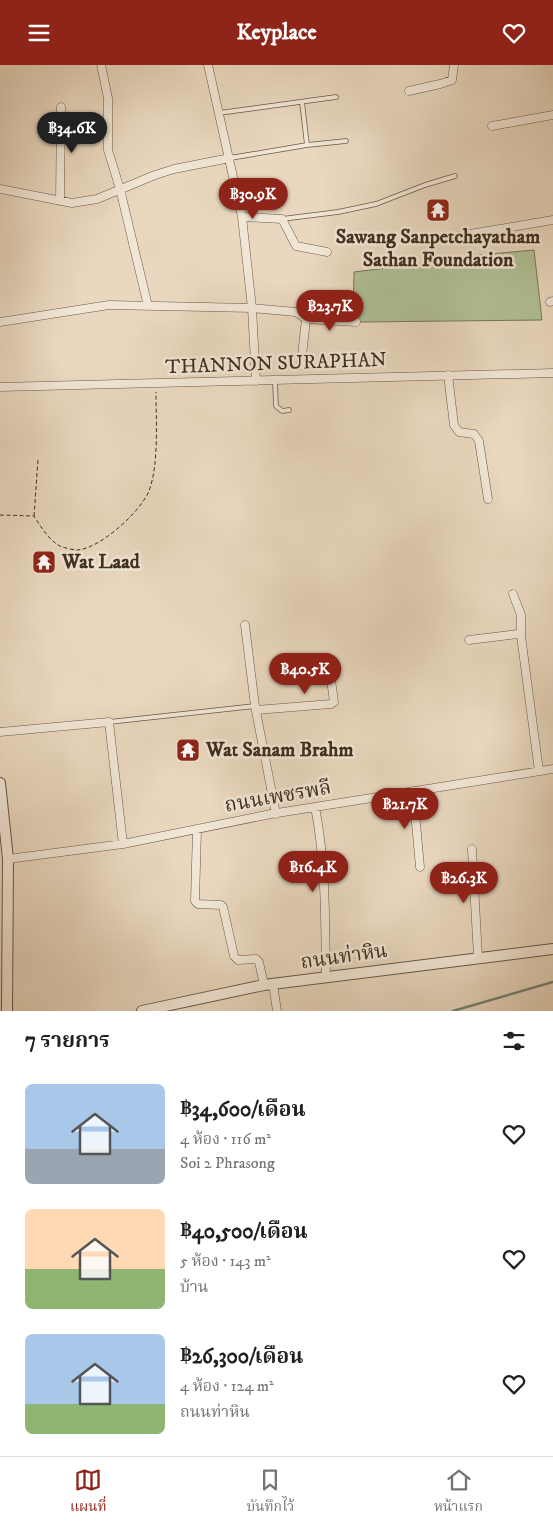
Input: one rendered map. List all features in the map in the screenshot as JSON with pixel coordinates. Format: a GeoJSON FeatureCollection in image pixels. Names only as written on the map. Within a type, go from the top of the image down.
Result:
{"type":"FeatureCollection","features":[{"type":"Feature","properties":{"kind":"street"},"geometry":{"type":"LineString","coordinates":[[101,65],[108,98],[108,150],[120,189],[148,306]]}},
{"type":"Feature","properties":{"kind":"street"},"geometry":{"type":"LineString","coordinates":[[208,65],[242,217],[252,308],[256,381]]}},
{"type":"Feature","properties":{"kind":"street"},"geometry":{"type":"LineString","coordinates":[[409,91],[452,80],[454,65]]}},
{"type":"Feature","properties":{"kind":"street"},"geometry":{"type":"LineString","coordinates":[[60,201],[61,107]]}},
{"type":"Feature","properties":{"kind":"street"},"geometry":{"type":"LineString","coordinates":[[492,126],[553,115]]}},
{"type":"Feature","properties":{"kind":"street"},"geometry":{"type":"LineString","coordinates":[[0,189],[72,203],[97,199],[174,169],[230,158]]}},
{"type":"Feature","properties":{"kind":"street"},"geometry":{"type":"LineString","coordinates":[[242,217],[282,219],[287,227],[290,239],[296,246],[327,252]]}},
{"type":"Feature","properties":{"kind":"street"},"geometry":{"type":"LineString","coordinates":[[458,235],[553,220]]}},
{"type":"Feature","properties":{"kind":"street"},"geometry":{"type":"LineString","coordinates":[[0,322],[109,305],[252,308],[296,312],[306,319],[356,321]]}},
{"type":"Feature","properties":{"kind":"street"},"geometry":{"type":"LineString","coordinates":[[301,365],[306,319]]}},
{"type":"Feature","properties":{"kind":"street","name":"THANNON SURAPHAN"},"geometry":{"type":"LineString","coordinates":[[0,387],[553,373]]}},
{"type":"Feature","properties":{"kind":"street"},"geometry":{"type":"LineString","coordinates":[[448,375],[454,425],[459,432],[474,434],[479,441],[488,499]]}},
{"type":"Feature","properties":{"kind":"street"},"geometry":{"type":"LineString","coordinates":[[513,594],[521,615],[521,636],[539,771]]}},
{"type":"Feature","properties":{"kind":"street"},"geometry":{"type":"LineString","coordinates":[[246,625],[256,708],[276,814]]}},
{"type":"Feature","properties":{"kind":"street"},"geometry":{"type":"LineString","coordinates":[[469,640],[518,634],[521,636]]}},
{"type":"Feature","properties":{"kind":"street"},"geometry":{"type":"LineString","coordinates":[[256,708],[334,702],[328,658]]}},
{"type":"Feature","properties":{"kind":"street"},"geometry":{"type":"LineString","coordinates":[[0,732],[109,722],[123,844]]}},
{"type":"Feature","properties":{"kind":"street","name":"ถนนเพชรพลี"},"geometry":{"type":"LineString","coordinates":[[8,859],[123,844],[315,807],[553,769]]}},
{"type":"Feature","properties":{"kind":"street"},"geometry":{"type":"LineString","coordinates":[[0,783],[4,848],[8,859],[7,1011]]}},
{"type":"Feature","properties":{"kind":"street"},"geometry":{"type":"LineString","coordinates":[[412,791],[420,867]]}},
{"type":"Feature","properties":{"kind":"street"},"geometry":{"type":"LineString","coordinates":[[315,807],[321,841],[326,977]]}},
{"type":"Feature","properties":{"kind":"street"},"geometry":{"type":"LineString","coordinates":[[197,829],[196,901],[198,904],[221,905],[223,907],[234,956],[238,960],[256,959],[259,962],[277,1011]]}},
{"type":"Feature","properties":{"kind":"street"},"geometry":{"type":"LineString","coordinates":[[472,849],[478,957]]}},
{"type":"Feature","properties":{"kind":"street","name":"ถนนท่าหิน"},"geometry":{"type":"LineString","coordinates":[[142,1011],[268,985],[553,949]]}},
{"type":"Feature","properties":{"kind":"lane"},"geometry":{"type":"LineString","coordinates":[[219,113],[336,97]]}},
{"type":"Feature","properties":{"kind":"lane"},"geometry":{"type":"LineString","coordinates":[[302,102],[307,145]]}},
{"type":"Feature","properties":{"kind":"lane"},"geometry":{"type":"LineString","coordinates":[[230,158],[307,145],[346,141]]}},
{"type":"Feature","properties":{"kind":"lane"},"geometry":{"type":"LineString","coordinates":[[282,219],[338,212],[376,204],[425,185],[455,176]]}},
{"type":"Feature","properties":{"kind":"lane"},"geometry":{"type":"LineString","coordinates":[[275,381],[276,406],[282,411],[289,411]]}},
{"type":"Feature","properties":{"kind":"lane"},"geometry":{"type":"LineString","coordinates":[[109,722],[256,708]]}},
{"type":"Feature","properties":{"kind":"path"},"geometry":{"type":"LineString","coordinates":[[38,460],[34,516],[44,532],[61,547],[78,550],[108,536],[124,524],[140,507],[149,492],[154,474],[157,383]]}},
{"type":"Feature","properties":{"kind":"path"},"geometry":{"type":"LineString","coordinates":[[0,515],[34,516]]}},
{"type":"Feature","properties":{"kind":"green space"},"geometry":{"type":"Polygon","coordinates":[[[534,250],[542,320],[361,322],[353,316],[354,272],[421,264],[423,269],[445,260],[468,256],[534,250]]]}},
{"type":"Feature","properties":{"kind":"waterway"},"geometry":{"type":"LineString","coordinates":[[453,1011],[553,982]]}},
{"type":"Feature","properties":{"kind":"place","name":"Sawang Sanpetchayatham Sathan Foundation"},"geometry":{"type":"Point","coordinates":[438,210]}},
{"type":"Feature","properties":{"kind":"place","name":"Wat Laad"},"geometry":{"type":"Point","coordinates":[44,562]}},
{"type":"Feature","properties":{"kind":"place","name":"Wat Sanam Brahm"},"geometry":{"type":"Point","coordinates":[188,750]}}]}
